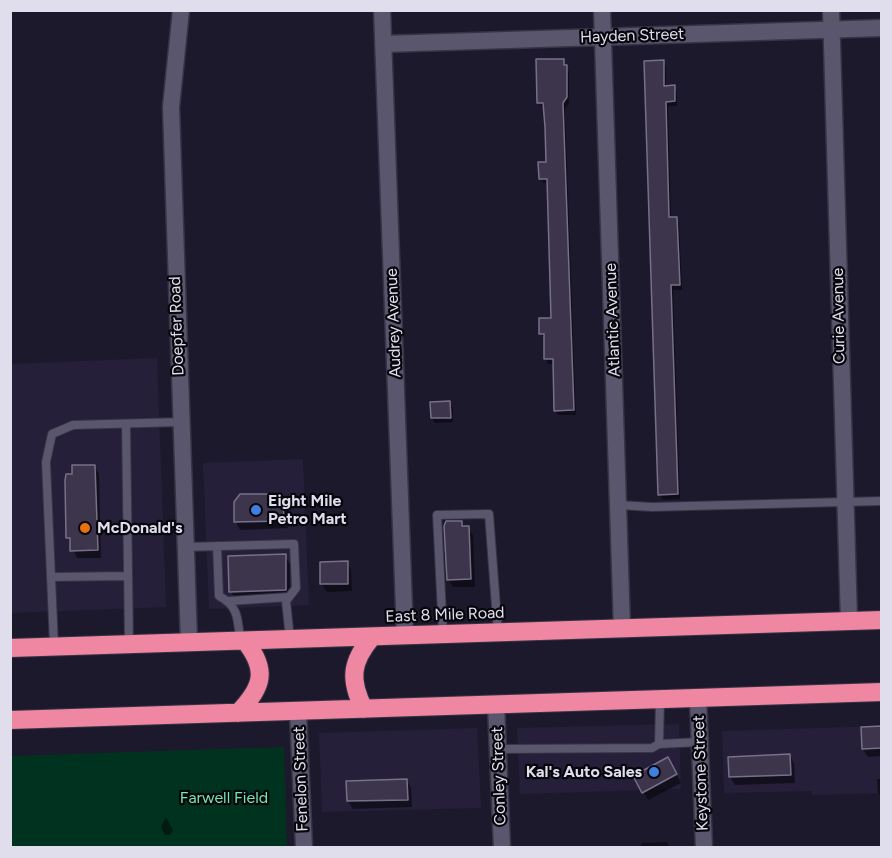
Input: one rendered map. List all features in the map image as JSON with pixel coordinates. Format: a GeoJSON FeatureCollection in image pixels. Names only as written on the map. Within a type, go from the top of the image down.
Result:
{"type":"FeatureCollection","features":[{"type":"Feature","properties":{"kind":"highway","name":"East 8 Mile Road"},"geometry":{"type":"LineString","coordinates":[[10,648],[882,620]]}},
{"type":"Feature","properties":{"kind":"highway"},"geometry":{"type":"LineString","coordinates":[[364,709],[352,674],[355,661],[372,637]]}},
{"type":"Feature","properties":{"kind":"highway"},"geometry":{"type":"LineString","coordinates":[[238,713],[256,691],[261,671],[255,654],[242,641]]}},
{"type":"Feature","properties":{"kind":"highway"},"geometry":{"type":"LineString","coordinates":[[10,720],[882,692]]}},
{"type":"Feature","properties":{"kind":"street","name":"Doepfer Road"},"geometry":{"type":"LineString","coordinates":[[181,10],[171,107],[189,642]]}},
{"type":"Feature","properties":{"kind":"street","name":"Audrey Avenue"},"geometry":{"type":"LineString","coordinates":[[382,10],[405,636]]}},
{"type":"Feature","properties":{"kind":"street","name":"Atlantic Avenue"},"geometry":{"type":"LineString","coordinates":[[602,10],[622,629]]}},
{"type":"Feature","properties":{"kind":"street","name":"Curie Avenue"},"geometry":{"type":"LineString","coordinates":[[831,10],[849,621]]}},
{"type":"Feature","properties":{"kind":"street","name":"Hayden Street"},"geometry":{"type":"LineString","coordinates":[[383,44],[882,28]]}},
{"type":"Feature","properties":{"kind":"street","name":"Keystone Street"},"geometry":{"type":"LineString","coordinates":[[698,698],[704,848]]}},
{"type":"Feature","properties":{"kind":"street","name":"Conley Street"},"geometry":{"type":"LineString","coordinates":[[496,705],[501,848]]}},
{"type":"Feature","properties":{"kind":"street","name":"Fenelon Street"},"geometry":{"type":"LineString","coordinates":[[298,711],[304,848]]}},
{"type":"Feature","properties":{"kind":"lane"},"geometry":{"type":"LineString","coordinates":[[54,647],[46,462],[52,434],[73,425],[181,422]]}},
{"type":"Feature","properties":{"kind":"lane"},"geometry":{"type":"LineString","coordinates":[[126,424],[129,644]]}},
{"type":"Feature","properties":{"kind":"lane"},"geometry":{"type":"LineString","coordinates":[[619,505],[652,507],[882,501]]}},
{"type":"Feature","properties":{"kind":"lane"},"geometry":{"type":"LineString","coordinates":[[443,634],[437,515],[489,514],[498,633]]}},
{"type":"Feature","properties":{"kind":"lane"},"geometry":{"type":"LineString","coordinates":[[186,547],[294,544],[296,588],[286,601],[290,639]]}},
{"type":"Feature","properties":{"kind":"lane"},"geometry":{"type":"LineString","coordinates":[[217,546],[219,596],[229,601],[236,610],[242,641]]}},
{"type":"Feature","properties":{"kind":"lane"},"geometry":{"type":"LineString","coordinates":[[51,576],[128,576]]}},
{"type":"Feature","properties":{"kind":"lane"},"geometry":{"type":"LineString","coordinates":[[229,601],[289,597]]}},
{"type":"Feature","properties":{"kind":"lane"},"geometry":{"type":"LineString","coordinates":[[659,744],[660,699]]}},
{"type":"Feature","properties":{"kind":"lane"},"geometry":{"type":"LineString","coordinates":[[498,749],[652,748],[659,744],[700,742]]}},
{"type":"Feature","properties":{"kind":"shaded area"},"geometry":{"type":"Polygon","coordinates":[[[157,358],[166,607],[11,613],[10,364],[157,358]]]}},
{"type":"Feature","properties":{"kind":"shaded area"},"geometry":{"type":"Polygon","coordinates":[[[303,459],[309,605],[209,609],[203,463],[303,459]]]}},
{"type":"Feature","properties":{"kind":"shaded area"},"geometry":{"type":"Polygon","coordinates":[[[679,724],[681,789],[520,794],[517,728],[679,724]]]}},
{"type":"Feature","properties":{"kind":"shaded area"},"geometry":{"type":"Polygon","coordinates":[[[881,726],[881,793],[812,795],[812,791],[724,793],[722,731],[881,726]]]}},
{"type":"Feature","properties":{"kind":"shaded area"},"geometry":{"type":"Polygon","coordinates":[[[477,728],[481,808],[322,812],[319,733],[477,728]]]}},
{"type":"Feature","properties":{"kind":"green space","name":"Farwell Field"},"geometry":{"type":"Polygon","coordinates":[[[284,747],[287,847],[11,847],[11,756],[284,747]]]}},
{"type":"Feature","properties":{"kind":"building"},"geometry":{"type":"Polygon","coordinates":[[[536,59],[564,59],[564,65],[567,65],[567,97],[563,103],[574,410],[554,411],[553,359],[544,359],[544,334],[539,334],[539,318],[551,318],[547,179],[539,179],[538,162],[546,162],[545,127],[543,103],[537,103],[536,59]]]}},
{"type":"Feature","properties":{"kind":"building"},"geometry":{"type":"Polygon","coordinates":[[[664,60],[664,86],[675,85],[675,101],[666,102],[669,217],[677,217],[680,285],[671,285],[678,494],[658,495],[644,61],[664,60]]]}},
{"type":"Feature","properties":{"kind":"building"},"geometry":{"type":"Polygon","coordinates":[[[450,401],[451,418],[431,418],[430,402],[450,401]]]}},
{"type":"Feature","properties":{"kind":"building"},"geometry":{"type":"Polygon","coordinates":[[[72,465],[95,465],[98,550],[70,551],[70,538],[66,538],[65,480],[66,474],[72,474],[72,465]]]}},
{"type":"Feature","properties":{"kind":"building"},"geometry":{"type":"Polygon","coordinates":[[[240,494],[277,494],[283,500],[284,521],[234,522],[234,502],[240,494]]]}},
{"type":"Feature","properties":{"kind":"building"},"geometry":{"type":"Polygon","coordinates":[[[446,521],[462,521],[462,526],[469,526],[471,579],[447,580],[444,526],[446,521]]]}},
{"type":"Feature","properties":{"kind":"building"},"geometry":{"type":"Polygon","coordinates":[[[286,554],[286,590],[229,592],[228,556],[286,554]]]}},
{"type":"Feature","properties":{"kind":"building"},"geometry":{"type":"Polygon","coordinates":[[[348,561],[348,584],[320,584],[320,562],[348,561]]]}},
{"type":"Feature","properties":{"kind":"building"},"geometry":{"type":"Polygon","coordinates":[[[882,726],[882,748],[862,749],[861,727],[882,726]]]}},
{"type":"Feature","properties":{"kind":"building"},"geometry":{"type":"Polygon","coordinates":[[[790,754],[791,775],[729,777],[728,757],[790,754]]]}},
{"type":"Feature","properties":{"kind":"building"},"geometry":{"type":"Polygon","coordinates":[[[668,757],[677,774],[642,793],[633,776],[668,757]]]}},
{"type":"Feature","properties":{"kind":"building"},"geometry":{"type":"Polygon","coordinates":[[[407,779],[408,800],[347,801],[346,781],[407,779]]]}},
{"type":"Feature","properties":{"kind":"place","name":"Eight Mile Petro Mart"},"geometry":{"type":"Point","coordinates":[256,510]}},
{"type":"Feature","properties":{"kind":"place","name":"McDonald's"},"geometry":{"type":"Point","coordinates":[85,528]}},
{"type":"Feature","properties":{"kind":"place","name":"Kal's Auto Sales"},"geometry":{"type":"Point","coordinates":[654,772]}}]}
